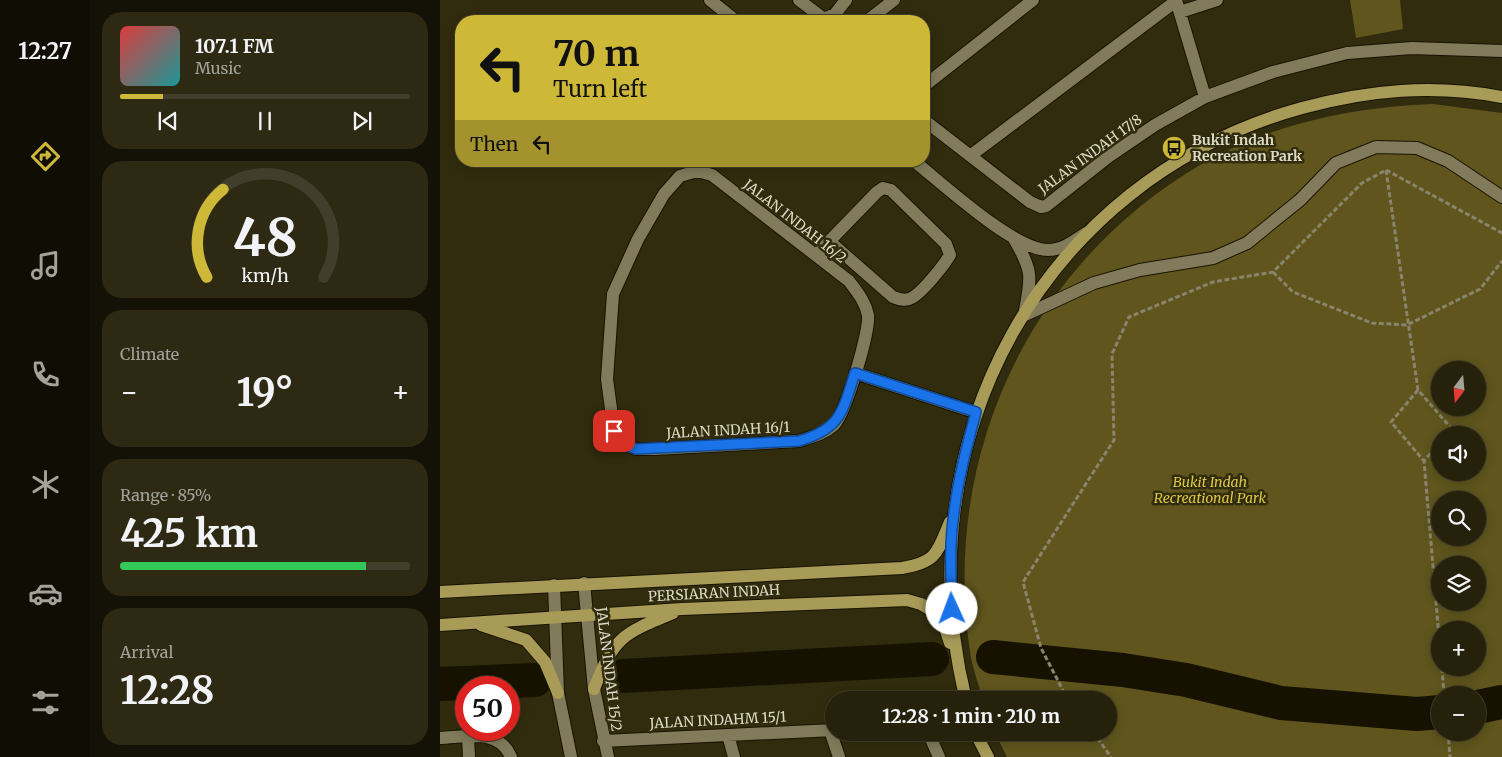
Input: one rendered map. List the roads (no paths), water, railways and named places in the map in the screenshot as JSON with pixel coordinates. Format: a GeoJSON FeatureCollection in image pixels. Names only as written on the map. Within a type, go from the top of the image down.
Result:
{"type":"FeatureCollection","features":[{"type":"Feature","properties":{"kind":"main road"},"geometry":{"type":"LineString","coordinates":[[961,691],[956,659],[951,561],[953,515],[961,470],[976,412],[1001,353],[1023,313],[1089,232],[1130,195],[1189,155],[1227,135],[1268,117],[1326,101],[1389,90],[1431,89],[1480,93],[1502,97]]}},
{"type":"Feature","properties":{"kind":"main road","name":"PERSIARAN INDAH"},"geometry":{"type":"LineString","coordinates":[[554,585],[902,568],[921,565],[936,555],[953,515]]}},
{"type":"Feature","properties":{"kind":"main road"},"geometry":{"type":"LineString","coordinates":[[440,592],[554,585]]}},
{"type":"Feature","properties":{"kind":"main road","name":"PERSIARAN INDAH"},"geometry":{"type":"LineString","coordinates":[[440,624],[682,609],[907,600],[921,604],[941,616],[956,659]]}},
{"type":"Feature","properties":{"kind":"main road"},"geometry":{"type":"LineString","coordinates":[[594,689],[605,659],[616,643],[637,628],[682,609]]}},
{"type":"Feature","properties":{"kind":"main road"},"geometry":{"type":"LineString","coordinates":[[472,622],[526,640],[544,662],[558,693]]}},
{"type":"Feature","properties":{"kind":"main road"},"geometry":{"type":"LineString","coordinates":[[980,741],[988,757]]}},
{"type":"Feature","properties":{"kind":"street"},"geometry":{"type":"LineString","coordinates":[[799,0],[820,15]]}},
{"type":"Feature","properties":{"kind":"street"},"geometry":{"type":"LineString","coordinates":[[832,15],[846,0]]}},
{"type":"Feature","properties":{"kind":"street"},"geometry":{"type":"LineString","coordinates":[[875,15],[894,0]]}},
{"type":"Feature","properties":{"kind":"street"},"geometry":{"type":"LineString","coordinates":[[930,81],[1033,0]]}},
{"type":"Feature","properties":{"kind":"street"},"geometry":{"type":"LineString","coordinates":[[930,125],[970,156],[1178,4],[1217,0]]}},
{"type":"Feature","properties":{"kind":"street"},"geometry":{"type":"LineString","coordinates":[[713,1],[729,15]]}},
{"type":"Feature","properties":{"kind":"street"},"geometry":{"type":"LineString","coordinates":[[1178,4],[1205,97]]}},
{"type":"Feature","properties":{"kind":"street","name":"JALAN INDAH 17/8"},"geometry":{"type":"LineString","coordinates":[[970,156],[1030,202],[1041,207],[1052,204],[1108,157],[1155,125],[1205,97],[1273,72],[1347,53],[1412,48],[1502,51]]}},
{"type":"Feature","properties":{"kind":"street"},"geometry":{"type":"LineString","coordinates":[[1023,313],[1094,283],[1140,270],[1213,258],[1247,243],[1300,200],[1336,163],[1376,148],[1417,148],[1448,161],[1502,197]]}},
{"type":"Feature","properties":{"kind":"street"},"geometry":{"type":"LineString","coordinates":[[922,167],[1014,239],[1047,250],[1062,248],[1089,232]]}},
{"type":"Feature","properties":{"kind":"street","name":"JALAN INDAH 16/2"},"geometry":{"type":"LineString","coordinates":[[654,450],[636,449],[623,444],[614,431],[607,379],[612,294],[638,239],[664,194],[680,176],[697,171],[712,175],[849,282],[863,300],[868,316],[867,330],[855,373]]}},
{"type":"Feature","properties":{"kind":"street"},"geometry":{"type":"LineString","coordinates":[[816,255],[829,240],[877,192],[883,188],[891,190],[946,244],[950,255],[945,265],[911,299],[902,300],[893,297],[829,240]]}},
{"type":"Feature","properties":{"kind":"street"},"geometry":{"type":"LineString","coordinates":[[1014,239],[1028,262],[1030,284],[1023,313]]}},
{"type":"Feature","properties":{"kind":"street"},"geometry":{"type":"LineString","coordinates":[[855,373],[976,412]]}},
{"type":"Feature","properties":{"kind":"street","name":"JALAN INDAH 16/1"},"geometry":{"type":"LineString","coordinates":[[654,450],[799,441],[819,435],[834,424],[842,411],[855,373]]}},
{"type":"Feature","properties":{"kind":"street","name":"JALAN INDAH 15/2"},"geometry":{"type":"LineString","coordinates":[[584,583],[594,689],[603,741],[608,757]]}},
{"type":"Feature","properties":{"kind":"street"},"geometry":{"type":"LineString","coordinates":[[554,585],[558,693],[571,757]]}},
{"type":"Feature","properties":{"kind":"street","name":"JALAN INDAHM 15/1"},"geometry":{"type":"LineString","coordinates":[[603,741],[825,730]]}},
{"type":"Feature","properties":{"kind":"street"},"geometry":{"type":"LineString","coordinates":[[728,735],[734,757]]}},
{"type":"Feature","properties":{"kind":"street"},"geometry":{"type":"LineString","coordinates":[[440,738],[455,737]]}},
{"type":"Feature","properties":{"kind":"street"},"geometry":{"type":"LineString","coordinates":[[468,741],[470,757]]}},
{"type":"Feature","properties":{"kind":"street"},"geometry":{"type":"LineString","coordinates":[[500,741],[511,757]]}},
{"type":"Feature","properties":{"kind":"street"},"geometry":{"type":"LineString","coordinates":[[835,741],[839,757]]}},
{"type":"Feature","properties":{"kind":"street"},"geometry":{"type":"LineString","coordinates":[[932,741],[938,757]]}},
{"type":"Feature","properties":{"kind":"waterway"},"geometry":{"type":"LineString","coordinates":[[993,657],[1123,670],[1186,680],[1281,703],[1417,714],[1431,713]]}},
{"type":"Feature","properties":{"kind":"waterway"},"geometry":{"type":"LineString","coordinates":[[623,676],[932,659]]}},
{"type":"Feature","properties":{"kind":"waterway"},"geometry":{"type":"LineString","coordinates":[[440,684],[535,680]]}},
{"type":"Feature","properties":{"kind":"waterway"},"geometry":{"type":"LineString","coordinates":[[1486,705],[1502,702]]}},
{"type":"Feature","properties":{"kind":"place","name":"Bukit Indah Recreation Park"},"geometry":{"type":"Point","coordinates":[1174,148]}},
{"type":"Feature","properties":{"kind":"park label","name":"Bukit Indah Recreational Park"},"geometry":{"type":"Point","coordinates":[1210,490]}}]}
